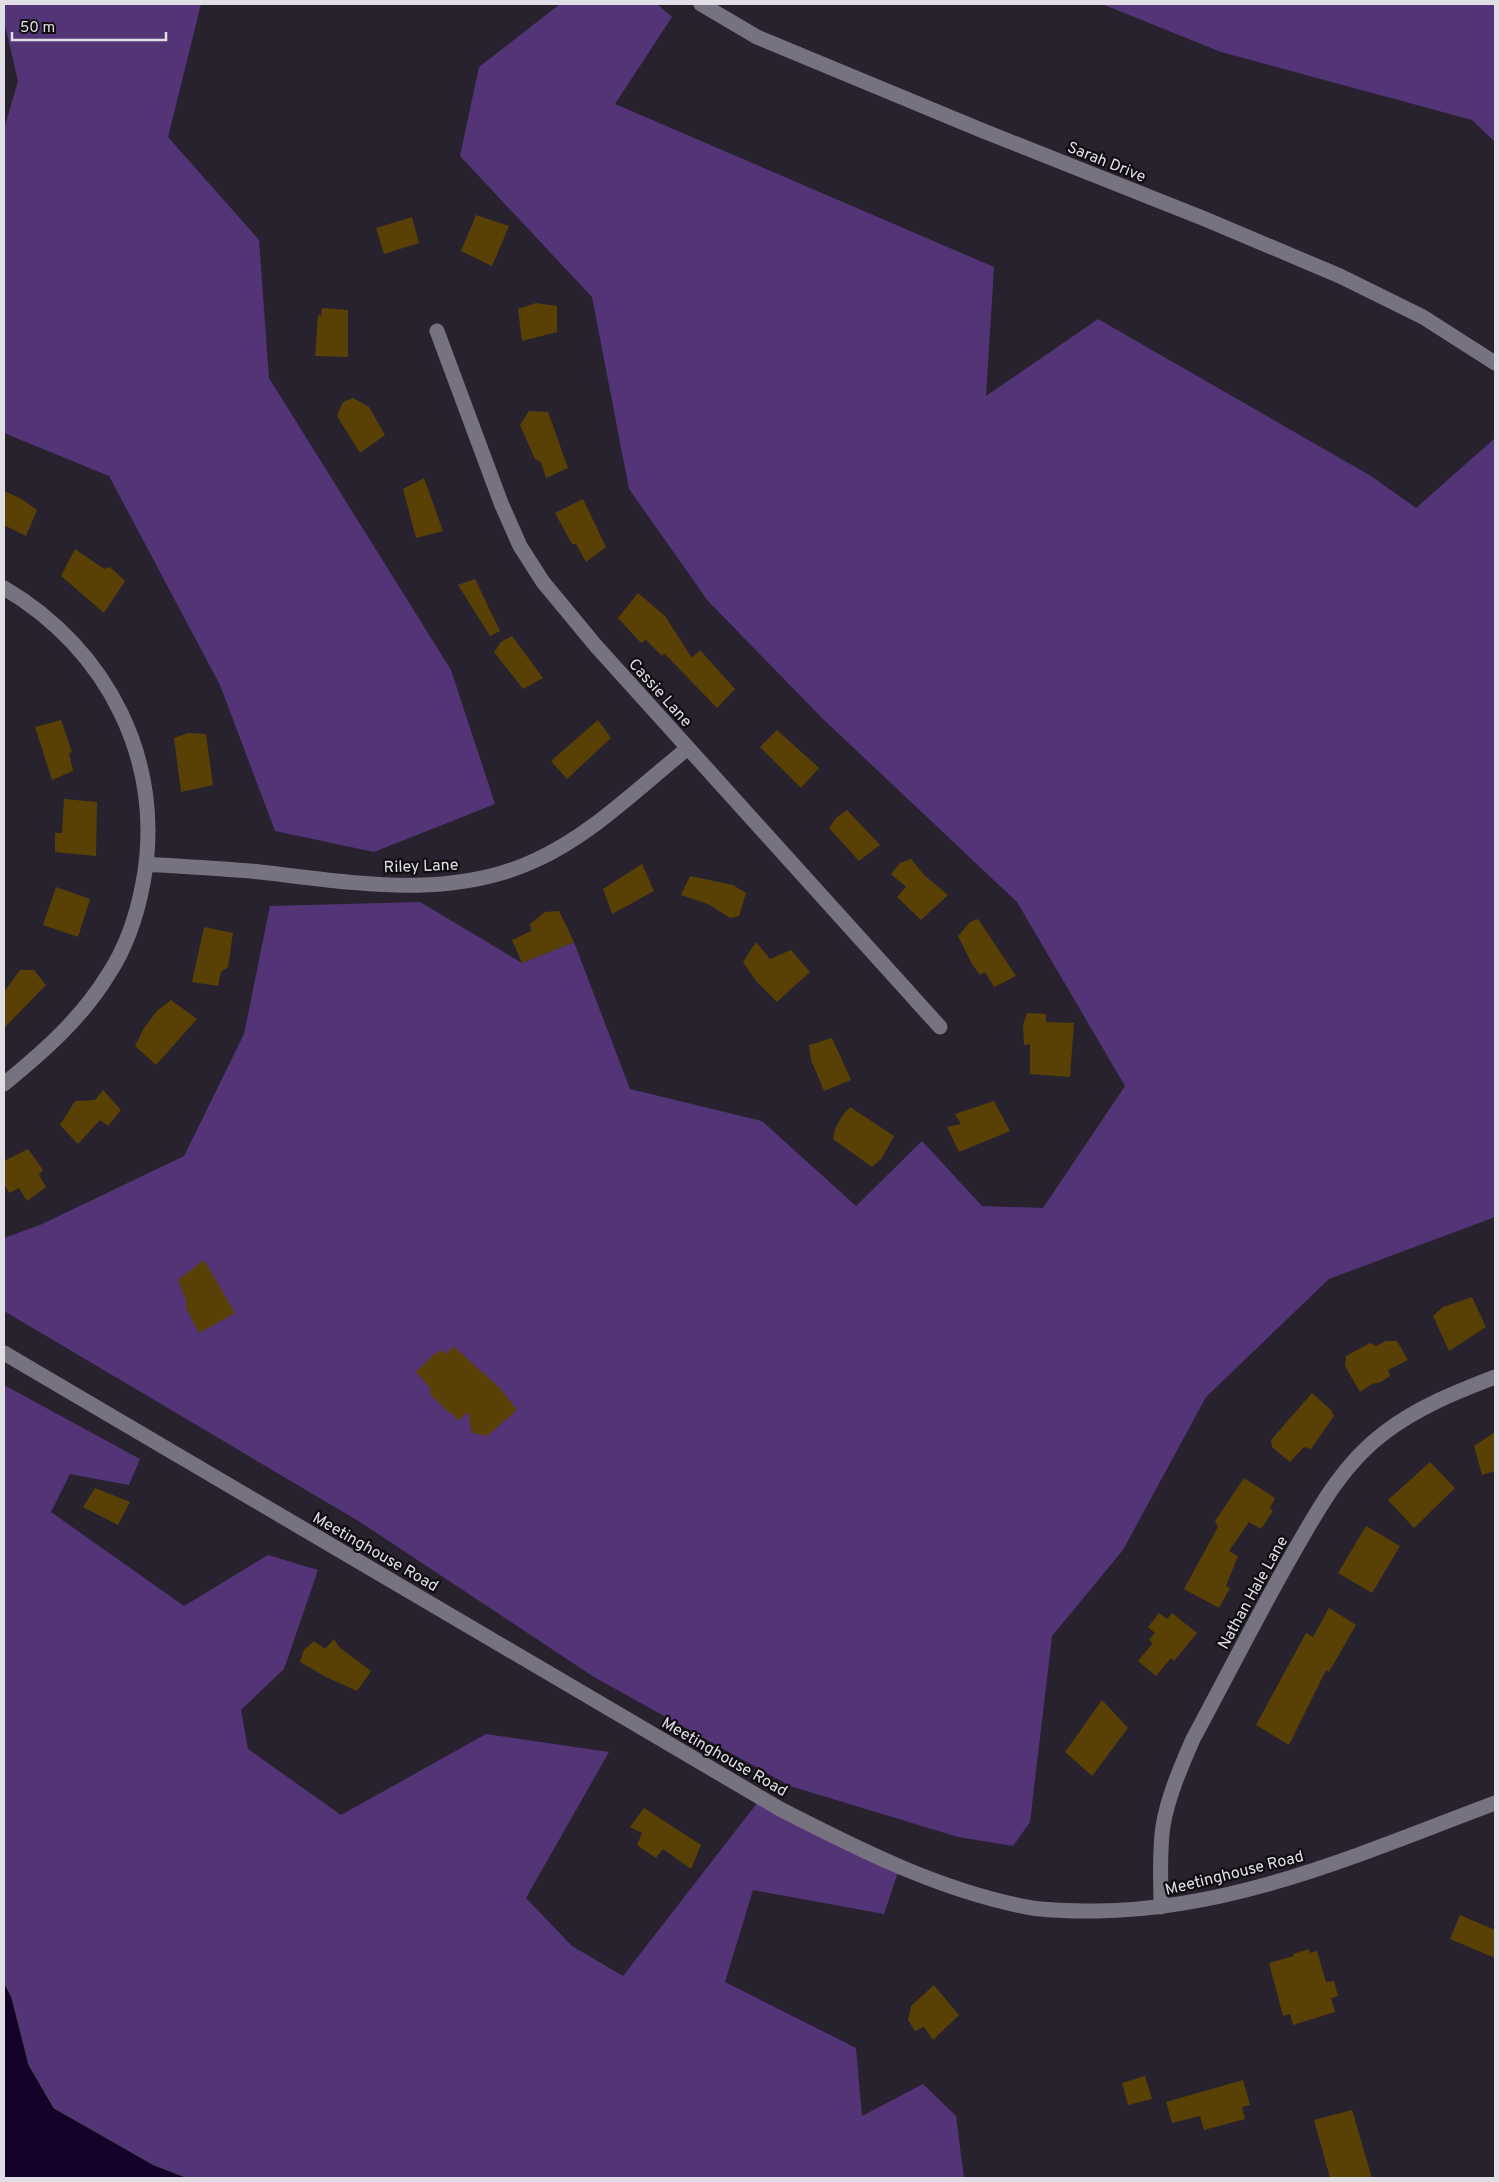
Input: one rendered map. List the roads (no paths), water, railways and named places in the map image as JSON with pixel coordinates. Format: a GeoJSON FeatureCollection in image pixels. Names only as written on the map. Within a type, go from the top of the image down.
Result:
{"type":"FeatureCollection","features":[{"type":"Feature","properties":{"kind":"street","name":"Sarah Drive"},"geometry":{"type":"LineString","coordinates":[[701,4],[757,37],[981,130],[1205,218],[1340,276],[1423,317],[1495,362]]}},
{"type":"Feature","properties":{"kind":"street","name":"Cassie Lane"},"geometry":{"type":"LineString","coordinates":[[437,331],[501,503],[520,546],[542,582],[569,615],[940,1027]]}},
{"type":"Feature","properties":{"kind":"street"},"geometry":{"type":"LineString","coordinates":[[4,588],[51,620],[76,644],[97,671],[115,700],[129,731],[139,763],[146,796],[148,830],[146,864],[139,902],[127,939],[109,974],[87,1006],[61,1034],[36,1058],[4,1084]]}},
{"type":"Feature","properties":{"kind":"street","name":"Riley Lane"},"geometry":{"type":"LineString","coordinates":[[146,864],[253,871],[369,884],[418,885],[466,882],[514,869],[537,860],[579,835],[622,803],[688,748]]}},
{"type":"Feature","properties":{"kind":"street","name":"Meetinghouse Road"},"geometry":{"type":"LineString","coordinates":[[4,1353],[761,1798],[857,1847],[943,1884],[1035,1908],[1120,1911],[1161,1907],[1238,1892],[1308,1873],[1495,1803]]}},
{"type":"Feature","properties":{"kind":"street","name":"Nathan Hale Lane"},"geometry":{"type":"LineString","coordinates":[[1161,1907],[1161,1852],[1164,1825],[1172,1792],[1183,1764],[1193,1739],[1323,1500],[1361,1454],[1382,1434],[1405,1417],[1434,1401],[1495,1377]]}}]}
